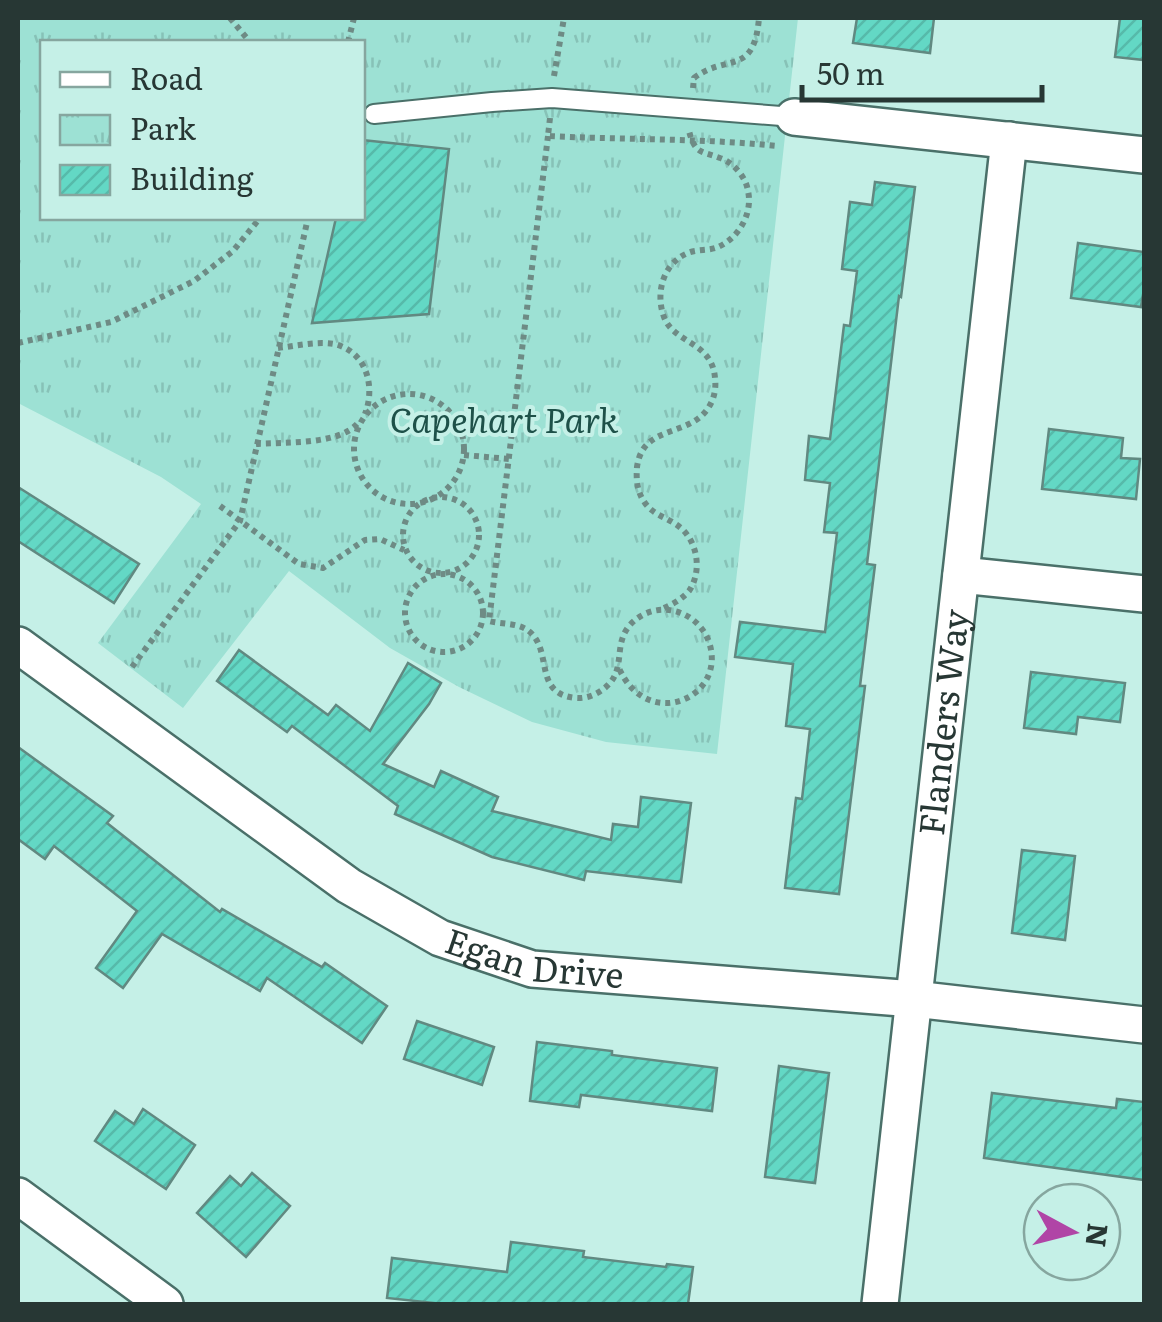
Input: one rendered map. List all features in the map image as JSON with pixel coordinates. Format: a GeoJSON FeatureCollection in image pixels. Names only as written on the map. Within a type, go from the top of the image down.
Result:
{"type":"FeatureCollection","features":[{"type":"Feature","properties":{"kind":"street"},"geometry":{"type":"LineString","coordinates":[[792,132],[1009,140],[1144,155]]}},
{"type":"Feature","properties":{"kind":"street","name":"Flanders Way"},"geometry":{"type":"LineString","coordinates":[[880,1304],[1009,140]]}},
{"type":"Feature","properties":{"kind":"street"},"geometry":{"type":"LineString","coordinates":[[961,575],[1144,594]]}},
{"type":"Feature","properties":{"kind":"street","name":"Egan Drive"},"geometry":{"type":"LineString","coordinates":[[18,645],[350,886],[440,938],[532,969],[914,999],[1144,1025]]}},
{"type":"Feature","properties":{"kind":"street"},"geometry":{"type":"LineString","coordinates":[[18,1196],[165,1304]]}},
{"type":"Feature","properties":{"kind":"lane"},"geometry":{"type":"LineString","coordinates":[[374,114],[552,98],[691,108],[792,132]]}},
{"type":"Feature","properties":{"kind":"path"},"geometry":{"type":"LineString","coordinates":[[230,18],[248,40]]}},
{"type":"Feature","properties":{"kind":"path"},"geometry":{"type":"LineString","coordinates":[[489,621],[522,626],[533,634],[544,675],[566,696],[580,699],[604,690],[615,676],[623,634],[633,621],[663,609],[690,590],[697,560],[694,544],[680,527],[654,513],[644,502],[638,490],[638,464],[641,452],[652,440],[692,424],[712,401],[714,366],[706,353],[669,327],[660,289],[664,275],[688,252],[716,248],[731,240],[744,221],[748,190],[738,170],[723,158],[703,154],[692,142],[688,125],[694,78],[704,70],[735,63],[750,51],[758,34],[759,18]]}},
{"type":"Feature","properties":{"kind":"path"},"geometry":{"type":"LineString","coordinates":[[692,142],[792,132]]}},
{"type":"Feature","properties":{"kind":"path"},"geometry":{"type":"LineString","coordinates":[[479,630],[489,621],[548,136]]}},
{"type":"Feature","properties":{"kind":"path"},"geometry":{"type":"LineString","coordinates":[[18,342],[112,322],[194,281],[233,250],[258,220]]}},
{"type":"Feature","properties":{"kind":"path"},"geometry":{"type":"LineString","coordinates":[[132,667],[240,521],[308,220]]}},
{"type":"Feature","properties":{"kind":"path"},"geometry":{"type":"LineString","coordinates":[[256,444],[337,437],[352,430],[364,416],[376,404],[393,396],[428,397],[444,406],[463,436],[459,473],[448,488],[430,500],[409,514],[402,538],[406,551],[422,569],[447,573],[458,575],[478,592],[483,618],[472,641],[448,652],[436,651],[414,638],[404,614],[406,601],[420,580],[447,573],[459,569],[469,561],[478,538],[472,514],[464,505],[441,497],[430,500],[396,504],[378,496],[356,468],[353,450],[356,432],[364,416],[369,403],[371,386],[358,358],[331,343],[278,348]]}},
{"type":"Feature","properties":{"kind":"path"},"geometry":{"type":"LineString","coordinates":[[464,454],[509,459]]}},
{"type":"Feature","properties":{"kind":"path"},"geometry":{"type":"LineString","coordinates":[[220,506],[310,568],[323,568],[364,540],[380,540],[406,551]]}},
{"type":"Feature","properties":{"kind":"path"},"geometry":{"type":"LineString","coordinates":[[618,666],[624,682],[648,701],[676,703],[700,688],[712,662],[704,631],[694,619],[663,609]]}},
{"type":"Feature","properties":{"kind":"green space","name":"Capehart Park"},"geometry":{"type":"Polygon","coordinates":[[[18,18],[798,18],[717,754],[606,742],[532,722],[390,648],[289,571],[183,708],[98,643],[201,504],[161,477],[18,403],[18,18]]]}},
{"type":"Feature","properties":{"kind":"building"},"geometry":{"type":"Polygon","coordinates":[[[857,18],[934,18],[930,53],[853,43],[857,18]]]}},
{"type":"Feature","properties":{"kind":"building"},"geometry":{"type":"Polygon","coordinates":[[[1120,18],[1144,18],[1144,60],[1115,57],[1120,18]]]}},
{"type":"Feature","properties":{"kind":"building"},"geometry":{"type":"Polygon","coordinates":[[[365,140],[449,149],[429,314],[312,323],[336,220],[365,220],[365,140]]]}},
{"type":"Feature","properties":{"kind":"building"},"geometry":{"type":"Polygon","coordinates":[[[875,182],[915,187],[867,564],[875,565],[860,686],[865,686],[839,894],[785,888],[796,798],[802,799],[810,729],[786,726],[793,664],[735,657],[740,622],[825,632],[837,533],[824,532],[830,483],[805,480],[809,436],[830,439],[844,325],[850,326],[857,271],[842,269],[850,202],[872,205],[875,182]]]}},
{"type":"Feature","properties":{"kind":"building"},"geometry":{"type":"Polygon","coordinates":[[[1078,243],[1144,252],[1141,307],[1071,298],[1078,243]]]}},
{"type":"Feature","properties":{"kind":"building"},"geometry":{"type":"Polygon","coordinates":[[[1049,429],[1123,438],[1121,458],[1140,459],[1136,499],[1042,489],[1049,429]]]}},
{"type":"Feature","properties":{"kind":"building"},"geometry":{"type":"Polygon","coordinates":[[[18,487],[139,564],[114,603],[18,541],[18,487]]]}},
{"type":"Feature","properties":{"kind":"building"},"geometry":{"type":"Polygon","coordinates":[[[239,650],[328,715],[336,705],[370,731],[408,663],[441,683],[383,764],[434,787],[441,771],[498,797],[492,811],[611,840],[613,824],[638,827],[641,797],[691,803],[681,882],[586,871],[584,880],[492,857],[395,814],[398,806],[292,726],[287,732],[217,681],[239,650]]]}},
{"type":"Feature","properties":{"kind":"building"},"geometry":{"type":"Polygon","coordinates":[[[1031,672],[1125,683],[1120,722],[1078,717],[1076,734],[1024,728],[1031,672]]]}},
{"type":"Feature","properties":{"kind":"building"},"geometry":{"type":"Polygon","coordinates":[[[18,747],[113,816],[107,823],[220,912],[222,909],[322,967],[325,963],[387,1006],[362,1043],[267,978],[260,991],[162,934],[123,988],[96,968],[137,911],[54,846],[45,859],[18,839],[18,747]]]}},
{"type":"Feature","properties":{"kind":"building"},"geometry":{"type":"Polygon","coordinates":[[[1022,850],[1075,856],[1065,940],[1012,933],[1022,850]]]}},
{"type":"Feature","properties":{"kind":"building"},"geometry":{"type":"Polygon","coordinates":[[[417,1021],[494,1047],[482,1085],[404,1059],[417,1021]]]}},
{"type":"Feature","properties":{"kind":"building"},"geometry":{"type":"Polygon","coordinates":[[[537,1042],[717,1068],[712,1111],[581,1095],[579,1107],[530,1101],[537,1042]]]}},
{"type":"Feature","properties":{"kind":"building"},"geometry":{"type":"Polygon","coordinates":[[[779,1066],[829,1073],[815,1183],[765,1177],[779,1066]]]}},
{"type":"Feature","properties":{"kind":"building"},"geometry":{"type":"Polygon","coordinates":[[[992,1093],[1116,1108],[1117,1099],[1144,1102],[1144,1180],[984,1158],[992,1093]]]}},
{"type":"Feature","properties":{"kind":"building"},"geometry":{"type":"Polygon","coordinates":[[[143,1109],[195,1145],[166,1189],[95,1141],[115,1111],[134,1124],[143,1109]]]}},
{"type":"Feature","properties":{"kind":"building"},"geometry":{"type":"Polygon","coordinates":[[[252,1173],[290,1206],[246,1257],[197,1213],[230,1176],[241,1186],[252,1173]]]}},
{"type":"Feature","properties":{"kind":"building"},"geometry":{"type":"Polygon","coordinates":[[[511,1242],[584,1251],[583,1257],[693,1267],[688,1304],[443,1304],[387,1298],[392,1258],[507,1272],[511,1242]]]}}]}
